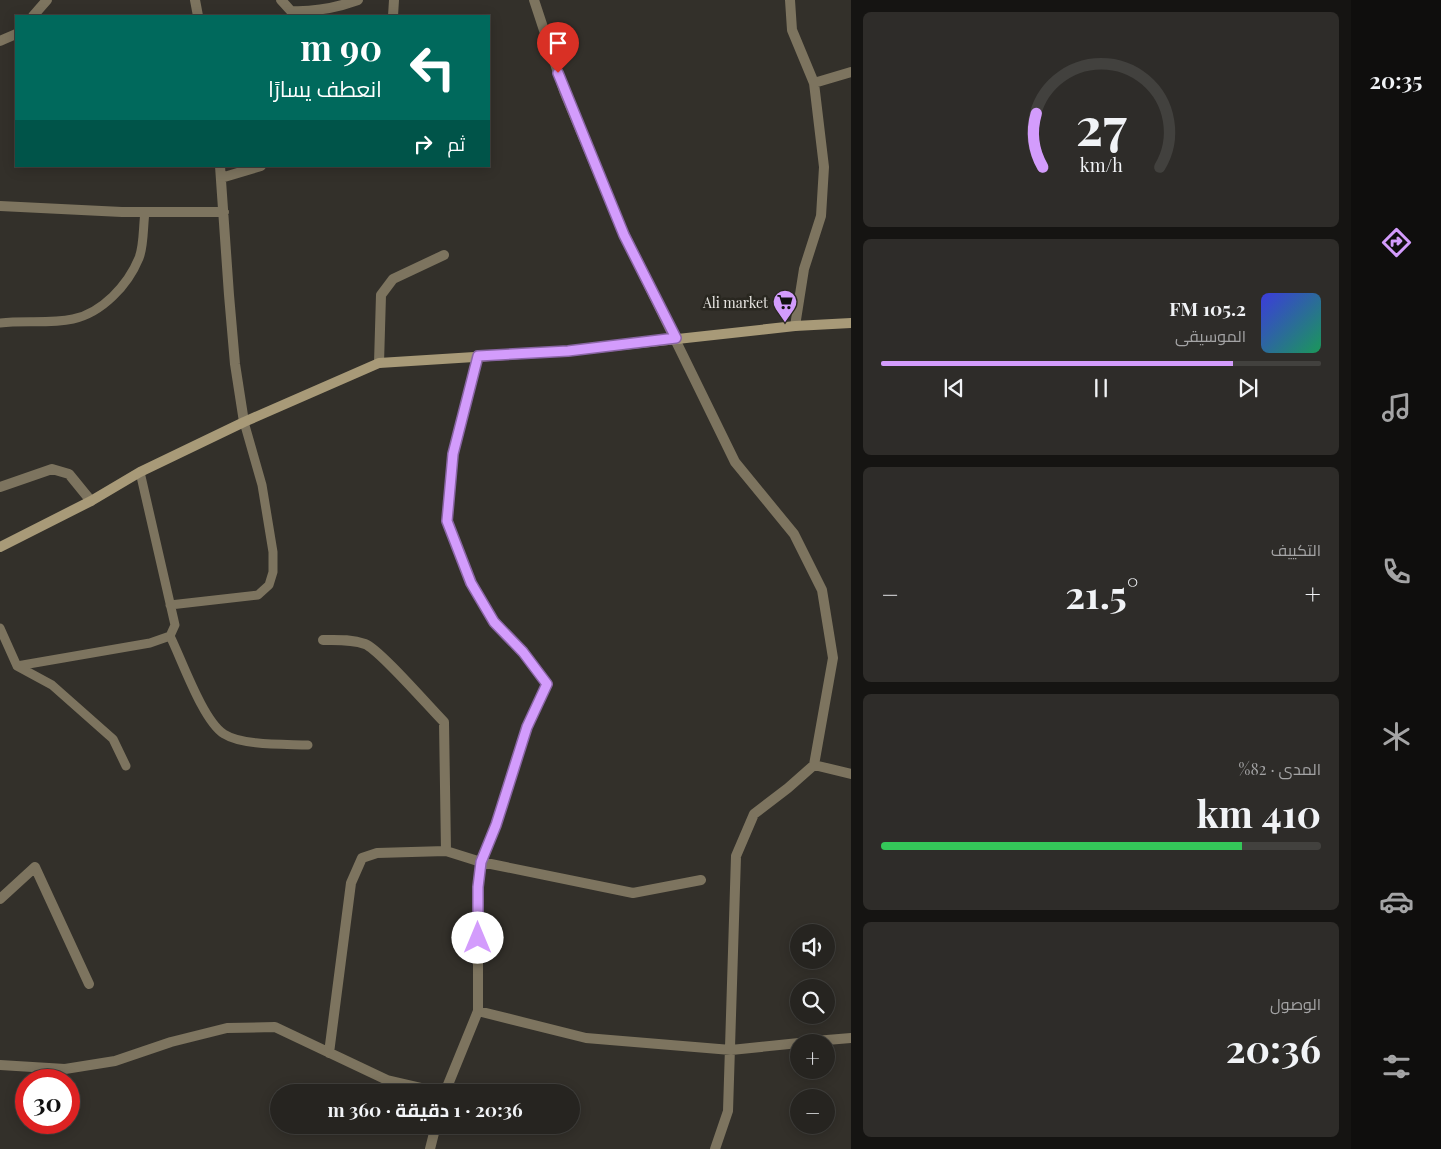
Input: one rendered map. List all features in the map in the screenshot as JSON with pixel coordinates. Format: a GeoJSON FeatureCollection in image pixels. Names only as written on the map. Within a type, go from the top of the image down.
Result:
{"type":"FeatureCollection","features":[{"type":"Feature","properties":{"kind":"street"},"geometry":{"type":"LineString","coordinates":[[34,15],[47,0]]}},
{"type":"Feature","properties":{"kind":"street"},"geometry":{"type":"LineString","coordinates":[[195,0],[198,15]]}},
{"type":"Feature","properties":{"kind":"street"},"geometry":{"type":"LineString","coordinates":[[281,0],[290,11],[311,12],[342,6],[358,0]]}},
{"type":"Feature","properties":{"kind":"street"},"geometry":{"type":"LineString","coordinates":[[393,15],[394,0]]}},
{"type":"Feature","properties":{"kind":"street"},"geometry":{"type":"LineString","coordinates":[[534,0],[564,91],[624,235],[735,462],[794,534],[822,590],[833,658],[814,765],[754,814],[736,856],[728,1111],[715,1149]]}},
{"type":"Feature","properties":{"kind":"street"},"geometry":{"type":"LineString","coordinates":[[790,0],[792,30],[814,83],[824,167],[821,216],[804,270],[795,326]]}},
{"type":"Feature","properties":{"kind":"street"},"geometry":{"type":"LineString","coordinates":[[0,41],[15,34]]}},
{"type":"Feature","properties":{"kind":"street"},"geometry":{"type":"LineString","coordinates":[[814,83],[851,72]]}},
{"type":"Feature","properties":{"kind":"street"},"geometry":{"type":"LineString","coordinates":[[220,167],[228,295],[235,364],[244,422]]}},
{"type":"Feature","properties":{"kind":"street"},"geometry":{"type":"LineString","coordinates":[[221,178],[258,167]]}},
{"type":"Feature","properties":{"kind":"street"},"geometry":{"type":"LineString","coordinates":[[0,206],[145,212],[224,212]]}},
{"type":"Feature","properties":{"kind":"street"},"geometry":{"type":"LineString","coordinates":[[379,363],[381,294],[393,279],[444,255]]}},
{"type":"Feature","properties":{"kind":"street"},"geometry":{"type":"LineString","coordinates":[[0,547],[91,501],[140,472],[244,422],[379,363],[568,351],[795,326],[851,323]]}},
{"type":"Feature","properties":{"kind":"street"},"geometry":{"type":"LineString","coordinates":[[0,487],[52,469],[69,474],[91,501]]}},
{"type":"Feature","properties":{"kind":"street"},"geometry":{"type":"LineString","coordinates":[[322,640],[341,640],[366,644],[406,681],[444,722],[446,851]]}},
{"type":"Feature","properties":{"kind":"street"},"geometry":{"type":"LineString","coordinates":[[449,1084],[478,1011],[478,887],[481,862],[496,825],[527,727],[547,684]]}},
{"type":"Feature","properties":{"kind":"street"},"geometry":{"type":"LineString","coordinates":[[814,765],[851,774]]}},
{"type":"Feature","properties":{"kind":"street"},"geometry":{"type":"LineString","coordinates":[[328,1053],[351,883],[362,858],[377,852],[446,851],[481,862],[633,893],[701,880]]}},
{"type":"Feature","properties":{"kind":"street"},"geometry":{"type":"LineString","coordinates":[[0,899],[36,867],[89,984]]}},
{"type":"Feature","properties":{"kind":"street"},"geometry":{"type":"LineString","coordinates":[[478,1011],[586,1038],[731,1050],[790,1044]]}},
{"type":"Feature","properties":{"kind":"street"},"geometry":{"type":"LineString","coordinates":[[0,1065],[64,1069],[115,1061],[172,1042],[227,1028],[275,1027],[387,1080],[404,1084]]}},
{"type":"Feature","properties":{"kind":"street"},"geometry":{"type":"LineString","coordinates":[[835,1039],[851,1038]]}},
{"type":"Feature","properties":{"kind":"street"},"geometry":{"type":"LineString","coordinates":[[430,1149],[434,1134]]}},
{"type":"Feature","properties":{"kind":"lane"},"geometry":{"type":"LineString","coordinates":[[0,322],[74,319],[92,311],[109,299],[122,286],[140,257],[145,212]]}},
{"type":"Feature","properties":{"kind":"lane"},"geometry":{"type":"LineString","coordinates":[[478,356],[453,454],[447,521],[471,583],[494,622],[523,652],[547,684]]}},
{"type":"Feature","properties":{"kind":"lane"},"geometry":{"type":"LineString","coordinates":[[170,605],[258,595],[269,585],[273,572],[273,552],[262,485],[244,422]]}},
{"type":"Feature","properties":{"kind":"lane"},"geometry":{"type":"LineString","coordinates":[[17,666],[150,643],[170,636],[175,625],[161,556],[140,472]]}},
{"type":"Feature","properties":{"kind":"lane"},"geometry":{"type":"LineString","coordinates":[[0,628],[17,666],[52,684],[113,739],[126,766]]}},
{"type":"Feature","properties":{"kind":"lane"},"geometry":{"type":"LineString","coordinates":[[170,636],[196,696],[223,734],[244,740],[308,745]]}},
{"type":"Feature","properties":{"kind":"place","name":"Ali market"},"geometry":{"type":"Point","coordinates":[785,323]}},
{"type":"Feature","properties":{"kind":"route"},"geometry":{"type":"LineString","coordinates":[[478,938],[478,887],[481,862],[496,825],[527,727],[547,684],[523,652],[494,622],[471,583],[447,521],[453,454],[463,422],[478,356],[568,351],[676,338],[624,235],[558,73]]}}]}
